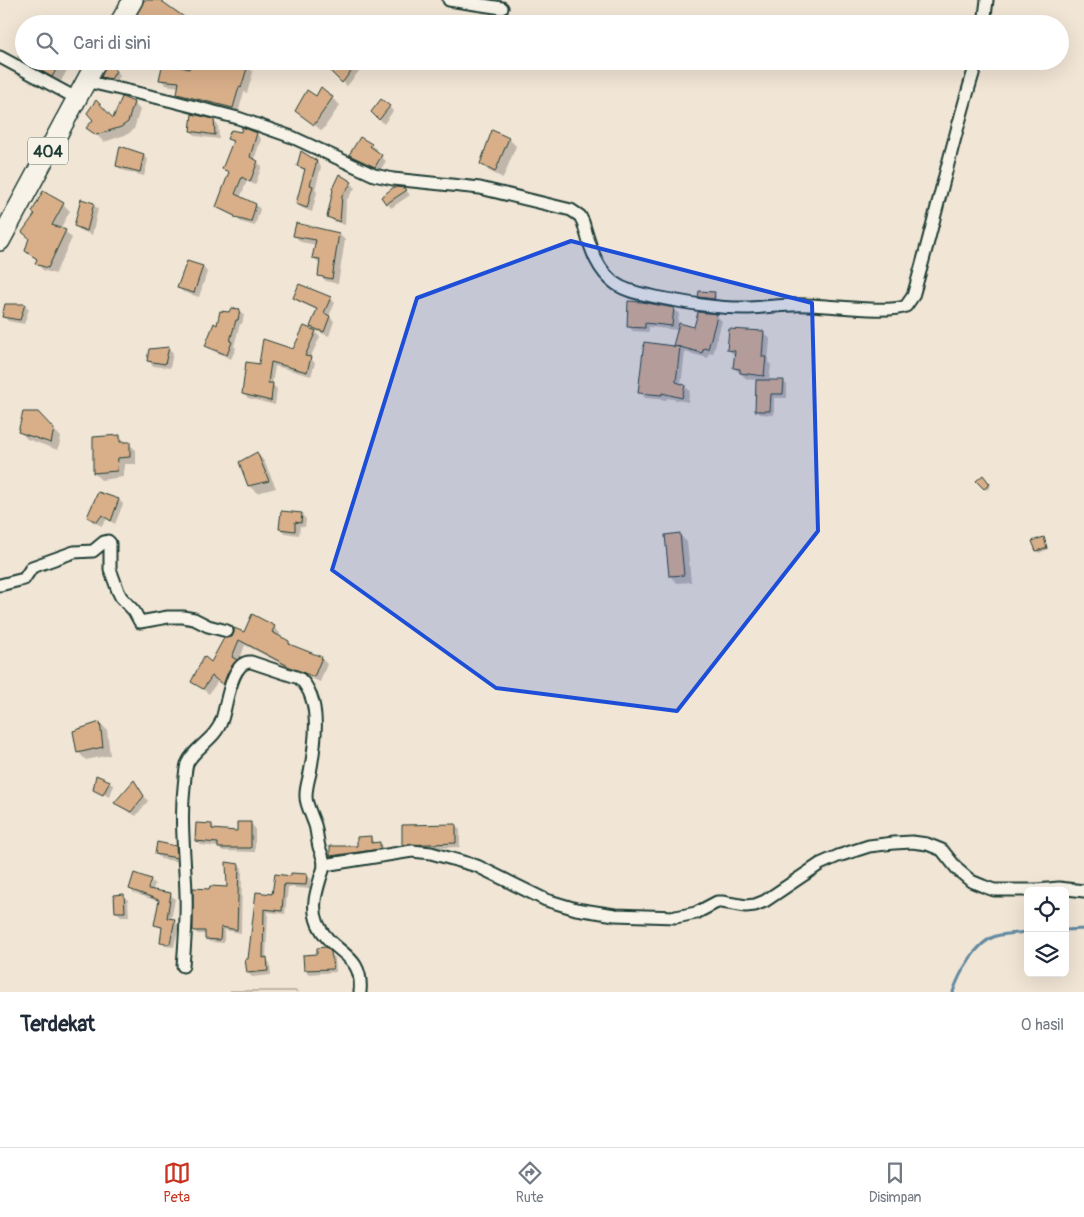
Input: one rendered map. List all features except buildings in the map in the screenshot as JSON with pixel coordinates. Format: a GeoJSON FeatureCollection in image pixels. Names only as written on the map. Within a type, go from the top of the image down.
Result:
{"type":"FeatureCollection","features":[{"type":"Feature","properties":{"kind":"main road"},"geometry":{"type":"LineString","coordinates":[[124,15],[133,0]]}},
{"type":"Feature","properties":{"kind":"main road","name":"404"},"geometry":{"type":"LineString","coordinates":[[0,240],[91,70]]}},
{"type":"Feature","properties":{"kind":"street"},"geometry":{"type":"LineString","coordinates":[[449,0],[502,8]]}},
{"type":"Feature","properties":{"kind":"street"},"geometry":{"type":"LineString","coordinates":[[985,15],[987,0]]}},
{"type":"Feature","properties":{"kind":"street"},"geometry":{"type":"LineString","coordinates":[[0,57],[15,65]]}},
{"type":"Feature","properties":{"kind":"street"},"geometry":{"type":"LineString","coordinates":[[24,70],[76,98]]}},
{"type":"Feature","properties":{"kind":"street"},"geometry":{"type":"LineString","coordinates":[[85,81],[172,100],[238,118],[292,137],[374,175],[393,179],[480,188],[571,210],[580,216],[583,222],[595,260],[616,284],[626,289],[666,299],[712,306],[750,308],[806,305],[891,309],[906,306],[913,296],[940,200],[957,124],[974,70]]}},
{"type":"Feature","properties":{"kind":"street"},"geometry":{"type":"LineString","coordinates":[[0,585],[24,579],[32,566],[74,552],[93,551],[108,541],[111,548],[110,569],[118,591],[121,598],[134,611],[140,622],[168,617],[183,617],[227,631]]}},
{"type":"Feature","properties":{"kind":"street"},"geometry":{"type":"LineString","coordinates":[[183,966],[186,901],[182,818],[186,770],[191,758],[211,739],[222,722],[231,682],[245,663],[255,663],[292,675],[304,683],[310,693],[314,710],[315,733],[306,800],[315,825],[316,837],[324,865],[313,904],[318,924],[327,938],[353,960],[358,969],[361,976],[360,992]]}},
{"type":"Feature","properties":{"kind":"street"},"geometry":{"type":"LineString","coordinates":[[324,865],[412,851],[431,853],[477,866],[546,900],[576,909],[615,915],[676,917],[692,914],[712,904],[722,902],[746,906],[755,905],[765,901],[820,864],[838,856],[869,846],[912,842],[936,846],[971,881],[994,890],[1059,888],[1084,891]]}},
{"type":"Feature","properties":{"kind":"highlighted area"},"geometry":{"type":"Polygon","coordinates":[[[571,241],[812,303],[818,531],[677,711],[496,688],[332,570],[417,298],[571,241]]]}},
{"type":"Feature","properties":{"kind":"waterway"},"geometry":{"type":"LineString","coordinates":[[1069,930],[1084,929]]}},
{"type":"Feature","properties":{"kind":"waterway"},"geometry":{"type":"LineString","coordinates":[[953,992],[969,960],[989,939],[996,936],[1024,932]]}}]}
